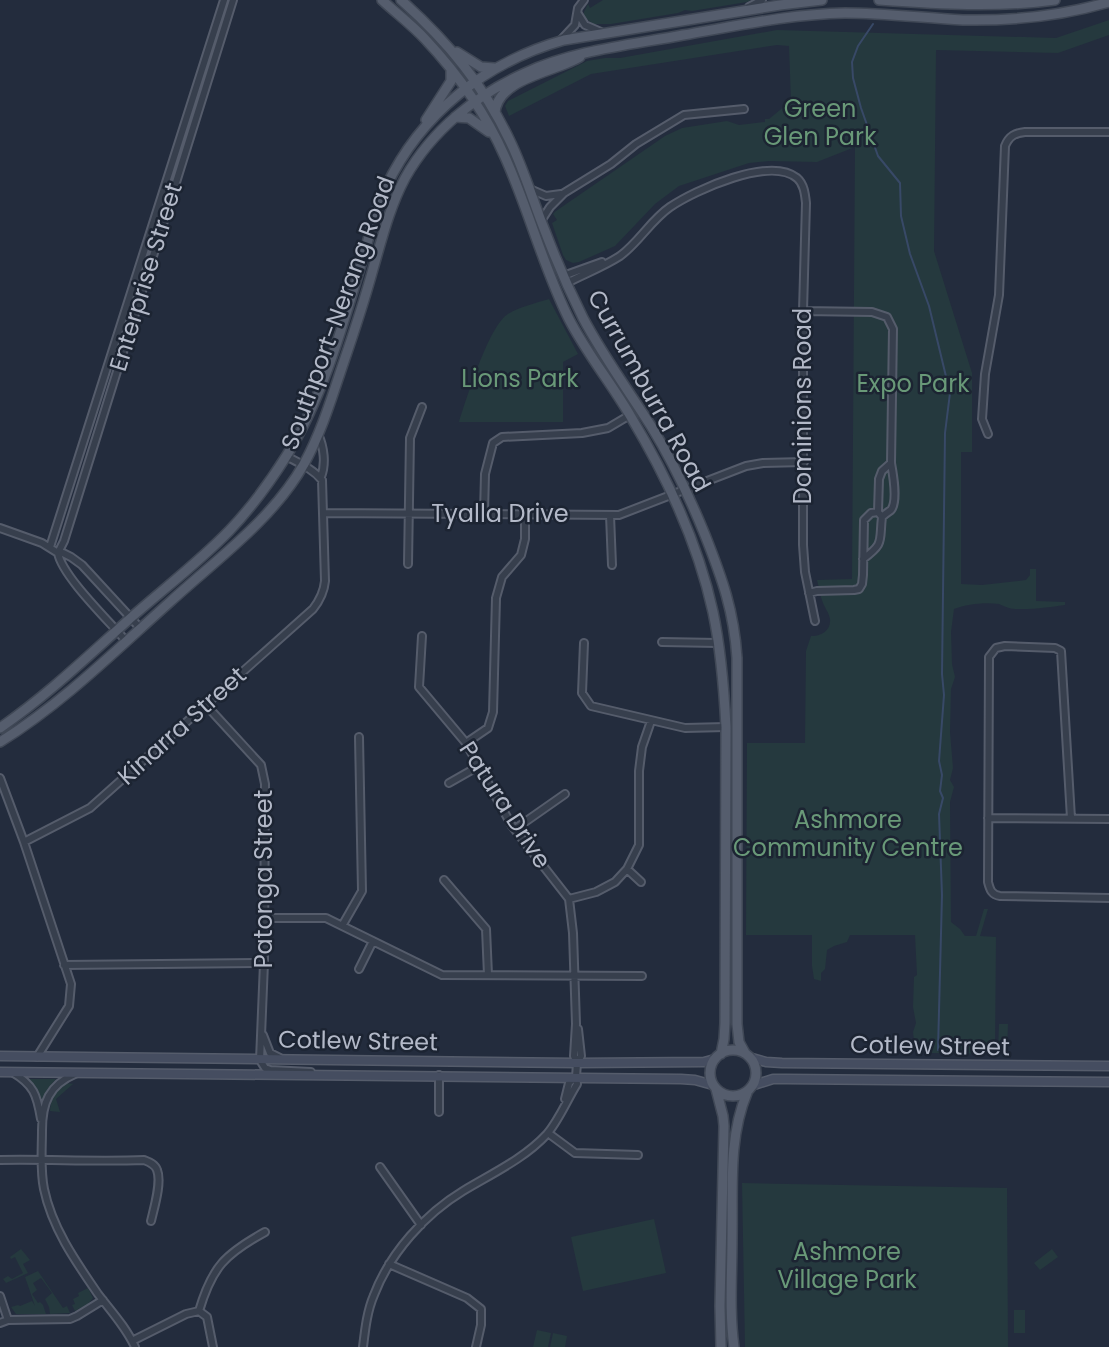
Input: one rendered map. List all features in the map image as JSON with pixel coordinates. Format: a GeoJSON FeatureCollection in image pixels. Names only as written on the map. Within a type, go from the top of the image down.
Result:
{"type":"FeatureCollection","features":[{"type":"Feature","properties":{"kind":"main road","name":"Currumburra Road"},"geometry":{"type":"LineString","coordinates":[[382,0],[424,37],[451,69],[493,135],[515,180],[554,286],[580,339],[652,453],[695,548],[718,642],[726,727],[725,1023],[724,1039],[718,1056]]}},
{"type":"Feature","properties":{"kind":"main road"},"geometry":{"type":"LineString","coordinates":[[401,0],[450,47],[479,66],[497,68]]}},
{"type":"Feature","properties":{"kind":"main road","name":"Southport-Nerang Road"},"geometry":{"type":"LineString","coordinates":[[0,728],[54,688],[229,531],[254,502],[286,456],[310,413],[330,364],[385,187],[407,150],[439,111],[475,81],[497,68],[560,41],[737,12],[776,3],[822,0]]}},
{"type":"Feature","properties":{"kind":"main road"},"geometry":{"type":"LineString","coordinates":[[879,0],[954,4],[1055,0]]}},
{"type":"Feature","properties":{"kind":"main road"},"geometry":{"type":"LineString","coordinates":[[984,2],[984,20]]}},
{"type":"Feature","properties":{"kind":"main road","name":"Southport-Nerang Road"},"geometry":{"type":"LineString","coordinates":[[0,742],[63,697],[254,527],[285,491],[304,465],[329,406],[398,193],[438,133],[484,94],[538,67],[570,57],[779,19],[846,13],[1008,19],[1048,16],[1109,2]]}},
{"type":"Feature","properties":{"kind":"main road"},"geometry":{"type":"LineString","coordinates":[[776,3],[779,19]]}},
{"type":"Feature","properties":{"kind":"main road","name":"Currumburra Road"},"geometry":{"type":"LineString","coordinates":[[450,47],[484,94],[509,139],[565,279],[600,347],[652,427],[696,515],[726,590],[734,622],[738,682],[737,1035],[748,1056]]}},
{"type":"Feature","properties":{"kind":"main road"},"geometry":{"type":"LineString","coordinates":[[495,113],[497,103],[510,88],[591,52]]}},
{"type":"Feature","properties":{"kind":"main road"},"geometry":{"type":"LineString","coordinates":[[421,131],[451,81],[451,69]]}},
{"type":"Feature","properties":{"kind":"main road"},"geometry":{"type":"LineString","coordinates":[[455,117],[463,116],[472,120],[493,135]]}},
{"type":"Feature","properties":{"kind":"main road"},"geometry":{"type":"LineString","coordinates":[[385,187],[398,193]]}},
{"type":"Feature","properties":{"kind":"main road"},"geometry":{"type":"LineString","coordinates":[[554,286],[565,279]]}},
{"type":"Feature","properties":{"kind":"main road"},"geometry":{"type":"LineString","coordinates":[[726,727],[732,722],[738,682]]}},
{"type":"Feature","properties":{"kind":"main road"},"geometry":{"type":"LineString","coordinates":[[721,1347],[723,1116],[710,1076],[711,1067],[718,1056],[733,1050],[748,1056],[757,1071],[737,1119],[733,1154],[731,1314],[734,1347]]}},
{"type":"Feature","properties":{"kind":"main road","name":"Cotlew Street"},"geometry":{"type":"LineString","coordinates":[[0,1056],[577,1063],[704,1062],[718,1056]]}},
{"type":"Feature","properties":{"kind":"main road","name":"Cotlew Street"},"geometry":{"type":"LineString","coordinates":[[748,1056],[766,1062],[782,1063],[1109,1066]]}},
{"type":"Feature","properties":{"kind":"main road","name":"Cotlew Street"},"geometry":{"type":"LineString","coordinates":[[0,1072],[681,1079],[695,1080],[714,1087]]}},
{"type":"Feature","properties":{"kind":"main road","name":"Cotlew Street"},"geometry":{"type":"LineString","coordinates":[[750,1089],[773,1079],[1109,1082]]}},
{"type":"Feature","properties":{"kind":"main road"},"geometry":{"type":"LineString","coordinates":[[714,1087],[731,1097],[739,1096],[750,1089]]}},
{"type":"Feature","properties":{"kind":"street","name":"Enterprise Street"},"geometry":{"type":"LineString","coordinates":[[50,547],[224,0]]}},
{"type":"Feature","properties":{"kind":"street","name":"Enterprise Street"},"geometry":{"type":"LineString","coordinates":[[58,553],[233,0]]}},
{"type":"Feature","properties":{"kind":"street"},"geometry":{"type":"LineString","coordinates":[[560,41],[574,27],[578,7],[584,0]]}},
{"type":"Feature","properties":{"kind":"street"},"geometry":{"type":"LineString","coordinates":[[737,12],[762,0]]}},
{"type":"Feature","properties":{"kind":"street"},"geometry":{"type":"LineString","coordinates":[[954,4],[967,0]]}},
{"type":"Feature","properties":{"kind":"street"},"geometry":{"type":"LineString","coordinates":[[578,12],[586,27],[605,33]]}},
{"type":"Feature","properties":{"kind":"street"},"geometry":{"type":"LineString","coordinates":[[541,221],[564,193],[684,115],[744,109]]}},
{"type":"Feature","properties":{"kind":"street"},"geometry":{"type":"LineString","coordinates":[[1002,130],[1009,138]]}},
{"type":"Feature","properties":{"kind":"street"},"geometry":{"type":"LineString","coordinates":[[988,435],[982,419],[985,374],[999,295],[1004,151],[1009,138],[1025,132],[1109,132]]}},
{"type":"Feature","properties":{"kind":"street","name":"Dominions Road"},"geometry":{"type":"LineString","coordinates":[[565,279],[617,258],[669,207],[738,175],[761,171],[784,172],[796,177],[801,183],[806,203],[803,545],[815,621]]}},
{"type":"Feature","properties":{"kind":"street"},"geometry":{"type":"LineString","coordinates":[[530,189],[546,196],[564,193]]}},
{"type":"Feature","properties":{"kind":"street"},"geometry":{"type":"LineString","coordinates":[[803,311],[872,312],[887,317],[893,329],[891,463],[894,504],[892,509],[880,514],[870,513],[864,520],[862,584],[859,589],[817,590],[809,593]]}},
{"type":"Feature","properties":{"kind":"street"},"geometry":{"type":"LineString","coordinates":[[408,564],[410,438],[422,407]]}},
{"type":"Feature","properties":{"kind":"street"},"geometry":{"type":"LineString","coordinates":[[484,514],[485,474],[493,443],[502,437],[582,433],[608,428],[630,415]]}},
{"type":"Feature","properties":{"kind":"street"},"geometry":{"type":"LineString","coordinates":[[318,434],[323,444],[324,470],[321,477]]}},
{"type":"Feature","properties":{"kind":"street"},"geometry":{"type":"LineString","coordinates":[[286,456],[321,477],[324,513]]}},
{"type":"Feature","properties":{"kind":"street","name":"Tyalla Drive"},"geometry":{"type":"LineString","coordinates":[[324,513],[619,515],[746,466],[804,462]]}},
{"type":"Feature","properties":{"kind":"street"},"geometry":{"type":"LineString","coordinates":[[863,559],[879,545],[881,539],[878,478],[881,471],[891,463]]}},
{"type":"Feature","properties":{"kind":"street","name":"Kinarra Street"},"geometry":{"type":"LineString","coordinates":[[24,842],[90,808],[313,609],[324,590],[324,513]]}},
{"type":"Feature","properties":{"kind":"street"},"geometry":{"type":"LineString","coordinates":[[466,743],[488,728],[493,712],[496,598],[502,577],[521,555],[525,539],[525,515]]}},
{"type":"Feature","properties":{"kind":"street"},"geometry":{"type":"LineString","coordinates":[[610,515],[612,565]]}},
{"type":"Feature","properties":{"kind":"street"},"geometry":{"type":"LineString","coordinates":[[0,528],[71,557],[82,565],[140,628]]}},
{"type":"Feature","properties":{"kind":"street"},"geometry":{"type":"LineString","coordinates":[[58,553],[70,578],[126,641]]}},
{"type":"Feature","properties":{"kind":"street","name":"Patura Drive"},"geometry":{"type":"LineString","coordinates":[[422,636],[419,687],[466,743],[515,830],[569,899]]}},
{"type":"Feature","properties":{"kind":"street"},"geometry":{"type":"LineString","coordinates":[[662,642],[718,642]]}},
{"type":"Feature","properties":{"kind":"street"},"geometry":{"type":"LineString","coordinates":[[584,643],[582,692],[591,706],[685,728],[726,727]]}},
{"type":"Feature","properties":{"kind":"street"},"geometry":{"type":"LineString","coordinates":[[1071,818],[1062,654],[1057,648],[996,648],[989,657],[990,891],[994,894],[1050,898],[1109,898]]}},
{"type":"Feature","properties":{"kind":"street","name":"Patonga Street"},"geometry":{"type":"LineString","coordinates":[[206,705],[261,765],[265,784],[264,963],[260,1060]]}},
{"type":"Feature","properties":{"kind":"street"},"geometry":{"type":"LineString","coordinates":[[363,1347],[373,1295],[389,1264],[421,1225],[460,1193],[530,1150],[548,1133],[561,1111],[569,1083],[576,1077],[577,1063],[581,1056],[576,1024],[569,899],[596,892],[615,882],[627,869],[639,845],[639,771],[642,747],[651,721]]}},
{"type":"Feature","properties":{"kind":"street"},"geometry":{"type":"LineString","coordinates":[[342,926],[362,891],[359,737]]}},
{"type":"Feature","properties":{"kind":"street"},"geometry":{"type":"LineString","coordinates":[[449,783],[479,766]]}},
{"type":"Feature","properties":{"kind":"street"},"geometry":{"type":"LineString","coordinates":[[0,778],[71,984],[69,1006],[37,1057]]}},
{"type":"Feature","properties":{"kind":"street"},"geometry":{"type":"LineString","coordinates":[[515,830],[565,794]]}},
{"type":"Feature","properties":{"kind":"street"},"geometry":{"type":"LineString","coordinates":[[988,818],[1109,818]]}},
{"type":"Feature","properties":{"kind":"street"},"geometry":{"type":"LineString","coordinates":[[627,869],[641,882]]}},
{"type":"Feature","properties":{"kind":"street"},"geometry":{"type":"LineString","coordinates":[[444,880],[486,929],[488,975]]}},
{"type":"Feature","properties":{"kind":"street"},"geometry":{"type":"LineString","coordinates":[[264,918],[326,918],[442,975],[642,976]]}},
{"type":"Feature","properties":{"kind":"street"},"geometry":{"type":"LineString","coordinates":[[359,969],[373,941]]}},
{"type":"Feature","properties":{"kind":"street"},"geometry":{"type":"LineString","coordinates":[[65,965],[264,963]]}},
{"type":"Feature","properties":{"kind":"street"},"geometry":{"type":"LineString","coordinates":[[262,1034],[270,1053],[288,1060]]}},
{"type":"Feature","properties":{"kind":"street"},"geometry":{"type":"LineString","coordinates":[[260,1060],[265,1068],[270,1070],[324,1075]]}},
{"type":"Feature","properties":{"kind":"street"},"geometry":{"type":"LineString","coordinates":[[12,1072],[35,1092],[42,1124]]}},
{"type":"Feature","properties":{"kind":"street"},"geometry":{"type":"LineString","coordinates":[[79,1072],[64,1078],[53,1087],[48,1096],[42,1124],[43,1188],[62,1238],[133,1344],[186,1314],[199,1311],[207,1317],[214,1347]]}},
{"type":"Feature","properties":{"kind":"street"},"geometry":{"type":"LineString","coordinates":[[439,1075],[439,1112]]}},
{"type":"Feature","properties":{"kind":"street"},"geometry":{"type":"LineString","coordinates":[[548,1133],[575,1153],[638,1155]]}},
{"type":"Feature","properties":{"kind":"street"},"geometry":{"type":"LineString","coordinates":[[0,1160],[150,1162],[158,1170],[151,1221]]}},
{"type":"Feature","properties":{"kind":"street"},"geometry":{"type":"LineString","coordinates":[[380,1167],[421,1225]]}},
{"type":"Feature","properties":{"kind":"street"},"geometry":{"type":"LineString","coordinates":[[199,1311],[215,1270],[229,1255],[265,1232]]}},
{"type":"Feature","properties":{"kind":"street"},"geometry":{"type":"LineString","coordinates":[[389,1264],[467,1297],[481,1309],[476,1347]]}},
{"type":"Feature","properties":{"kind":"street"},"geometry":{"type":"LineString","coordinates":[[0,1296],[8,1320]]}},
{"type":"Feature","properties":{"kind":"street"},"geometry":{"type":"LineString","coordinates":[[0,1323],[8,1320],[70,1319],[103,1300]]}},
{"type":"Feature","properties":{"kind":"green space"},"geometry":{"type":"Polygon","coordinates":[[[603,0],[751,0],[611,24],[593,24],[584,19],[588,4],[590,8],[603,0]]]}},
{"type":"Feature","properties":{"kind":"green space"},"geometry":{"type":"Polygon","coordinates":[[[1109,20],[1109,35],[1058,53],[936,50],[934,251],[972,373],[972,452],[961,452],[961,584],[982,585],[1026,580],[1030,569],[1036,569],[1036,601],[1065,602],[1065,605],[1021,609],[982,603],[954,609],[951,632],[955,677],[951,689],[950,732],[953,768],[950,780],[954,787],[950,802],[951,922],[965,936],[976,936],[984,909],[988,909],[980,936],[996,937],[995,1050],[999,1054],[929,1053],[928,1050],[915,1049],[915,935],[850,935],[847,942],[827,950],[821,981],[814,979],[812,935],[746,935],[747,743],[805,743],[806,651],[811,636],[825,632],[830,623],[817,580],[852,579],[855,147],[817,162],[749,163],[679,186],[655,204],[615,246],[573,263],[563,255],[552,223],[557,220],[553,214],[665,136],[682,128],[727,121],[739,125],[765,122],[765,119],[769,119],[791,101],[789,46],[777,45],[591,74],[509,116],[505,106],[508,101],[587,61],[620,58],[777,30],[1056,38],[1109,20]]]}},
{"type":"Feature","properties":{"kind":"green space","name":"Lions Park"},"geometry":{"type":"Polygon","coordinates":[[[549,299],[578,354],[563,362],[563,422],[459,422],[486,347],[501,321],[517,309],[549,299]]]}},
{"type":"Feature","properties":{"kind":"green space"},"geometry":{"type":"Polygon","coordinates":[[[999,1024],[1008,1024],[1007,1051],[998,1051],[999,1024]]]}},
{"type":"Feature","properties":{"kind":"green space"},"geometry":{"type":"Polygon","coordinates":[[[28,1079],[56,1079],[47,1090],[42,1103],[38,1091],[28,1079]]]}},
{"type":"Feature","properties":{"kind":"green space"},"geometry":{"type":"Polygon","coordinates":[[[63,1083],[75,1084],[56,1099],[60,1112],[50,1111],[57,1089],[63,1083]]]}},
{"type":"Feature","properties":{"kind":"green space","name":"Ashmore Village Park"},"geometry":{"type":"Polygon","coordinates":[[[742,1183],[1007,1188],[1008,1347],[745,1347],[742,1183]]]}},
{"type":"Feature","properties":{"kind":"green space"},"geometry":{"type":"Polygon","coordinates":[[[654,1219],[666,1273],[583,1291],[571,1237],[654,1219]]]}},
{"type":"Feature","properties":{"kind":"green space"},"geometry":{"type":"Polygon","coordinates":[[[21,1249],[30,1260],[23,1264],[28,1273],[6,1283],[3,1279],[8,1276],[12,1279],[23,1273],[15,1257],[10,1257],[21,1249]]]}},
{"type":"Feature","properties":{"kind":"green space"},"geometry":{"type":"Polygon","coordinates":[[[1052,1249],[1058,1257],[1040,1270],[1034,1263],[1052,1249]]]}},
{"type":"Feature","properties":{"kind":"green space"},"geometry":{"type":"Polygon","coordinates":[[[38,1271],[63,1308],[67,1306],[70,1313],[50,1314],[45,1299],[52,1293],[41,1278],[33,1283],[37,1290],[32,1294],[38,1303],[43,1305],[46,1314],[16,1314],[11,1307],[32,1301],[35,1306],[25,1277],[38,1271]]]}},
{"type":"Feature","properties":{"kind":"green space"},"geometry":{"type":"Polygon","coordinates":[[[88,1288],[93,1298],[75,1311],[73,1299],[88,1288]]]}},
{"type":"Feature","properties":{"kind":"green space"},"geometry":{"type":"Polygon","coordinates":[[[1014,1310],[1025,1310],[1025,1333],[1014,1333],[1014,1310]]]}},
{"type":"Feature","properties":{"kind":"green space"},"geometry":{"type":"Polygon","coordinates":[[[537,1330],[551,1333],[548,1347],[533,1347],[537,1330]]]}},
{"type":"Feature","properties":{"kind":"green space"},"geometry":{"type":"Polygon","coordinates":[[[553,1333],[567,1336],[565,1347],[550,1347],[553,1333]]]}},
{"type":"Feature","properties":{"kind":"waterway"},"geometry":{"type":"LineString","coordinates":[[873,24],[858,46],[852,62],[853,78],[878,156],[900,183],[901,216],[910,254],[929,306],[950,393],[945,433],[944,695],[939,761],[942,775],[940,791],[943,798],[939,814],[942,895],[938,1050]]}},
{"type":"Feature","properties":{"kind":"park label","name":"Green Glen Park"},"geometry":{"type":"Point","coordinates":[820,123]}},
{"type":"Feature","properties":{"kind":"park label","name":"Expo Park"},"geometry":{"type":"Point","coordinates":[913,384]}},
{"type":"Feature","properties":{"kind":"park label","name":"Ashmore Community Centre"},"geometry":{"type":"Point","coordinates":[848,834]}}]}
